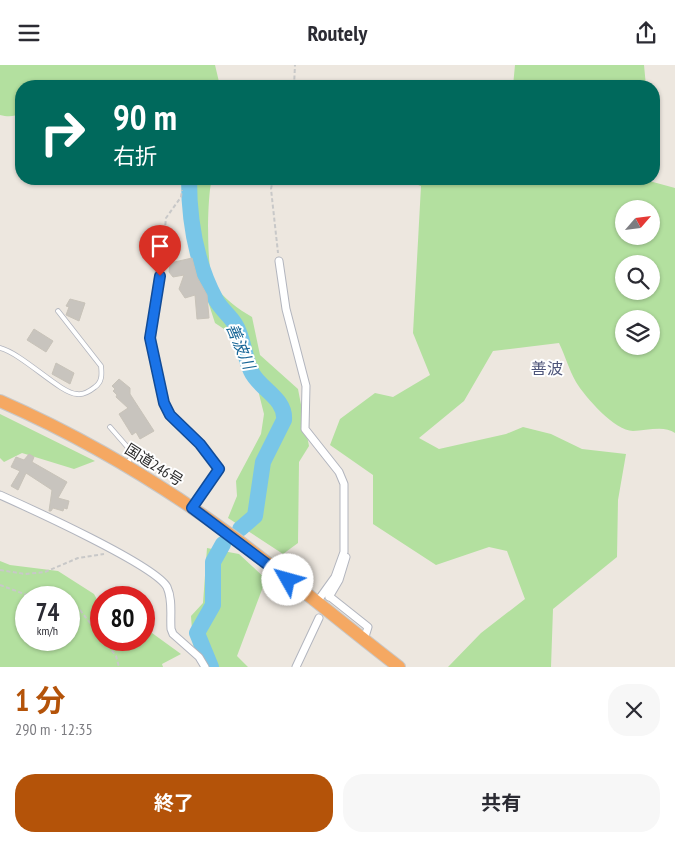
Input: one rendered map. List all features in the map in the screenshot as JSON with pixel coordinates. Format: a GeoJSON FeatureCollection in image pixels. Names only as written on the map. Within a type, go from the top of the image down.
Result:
{"type":"FeatureCollection","features":[{"type":"Feature","properties":{"kind":"highway","name":"国道246号"},"geometry":{"type":"LineString","coordinates":[[0,401],[67,433],[126,466],[192,508],[325,599],[364,640],[399,667]]}},
{"type":"Feature","properties":{"kind":"street"},"geometry":{"type":"LineString","coordinates":[[163,246],[150,338],[164,403],[170,415],[200,444],[219,469],[192,508]]}},
{"type":"Feature","properties":{"kind":"street"},"geometry":{"type":"LineString","coordinates":[[278,261],[286,309],[306,385],[305,429],[344,484],[344,552],[346,559],[344,568],[325,599]]}},
{"type":"Feature","properties":{"kind":"street"},"geometry":{"type":"LineString","coordinates":[[0,495],[80,532],[163,582],[169,593],[173,634],[199,657],[205,667]]}},
{"type":"Feature","properties":{"kind":"street"},"geometry":{"type":"LineString","coordinates":[[325,599],[344,552]]}},
{"type":"Feature","properties":{"kind":"street"},"geometry":{"type":"LineString","coordinates":[[296,667],[319,618]]}},
{"type":"Feature","properties":{"kind":"lane"},"geometry":{"type":"LineString","coordinates":[[0,348],[17,356],[68,392],[83,393],[95,387],[102,378],[101,366],[58,311]]}},
{"type":"Feature","properties":{"kind":"lane"},"geometry":{"type":"LineString","coordinates":[[110,427],[130,450],[132,456],[126,466]]}},
{"type":"Feature","properties":{"kind":"path"},"geometry":{"type":"LineString","coordinates":[[294,80],[295,65]]}},
{"type":"Feature","properties":{"kind":"path"},"geometry":{"type":"LineString","coordinates":[[271,185],[270,189],[278,261]]}},
{"type":"Feature","properties":{"kind":"path"},"geometry":{"type":"LineString","coordinates":[[163,246],[166,218],[181,197],[182,190]]}},
{"type":"Feature","properties":{"kind":"path"},"geometry":{"type":"LineString","coordinates":[[0,570],[25,574],[45,572],[78,558],[114,551]]}},
{"type":"Feature","properties":{"kind":"path"},"geometry":{"type":"LineString","coordinates":[[0,585],[15,591]]}},
{"type":"Feature","properties":{"kind":"path"},"geometry":{"type":"LineString","coordinates":[[80,610],[90,623]]}},
{"type":"Feature","properties":{"kind":"path"},"geometry":{"type":"LineString","coordinates":[[112,651],[119,667]]}},
{"type":"Feature","properties":{"kind":"green space"},"geometry":{"type":"Polygon","coordinates":[[[0,65],[215,65],[219,80],[15,80],[15,115],[0,115],[0,65]]]}},
{"type":"Feature","properties":{"kind":"green space"},"geometry":{"type":"Polygon","coordinates":[[[515,65],[644,65],[645,80],[514,80],[515,65]]]}},
{"type":"Feature","properties":{"kind":"green space"},"geometry":{"type":"Polygon","coordinates":[[[660,184],[675,188],[675,433],[666,429],[626,430],[609,419],[593,404],[576,382],[559,343],[493,351],[464,401],[419,438],[439,449],[506,434],[523,427],[551,434],[582,449],[626,454],[618,500],[617,557],[553,609],[551,667],[448,667],[481,633],[525,599],[507,551],[489,547],[436,565],[373,524],[373,475],[330,445],[340,419],[375,393],[393,397],[430,375],[413,333],[421,186],[418,185],[660,184]]]}},
{"type":"Feature","properties":{"kind":"green space"},"geometry":{"type":"Polygon","coordinates":[[[183,185],[211,185],[208,233],[211,276],[214,284],[231,303],[252,317],[260,355],[298,389],[309,446],[299,462],[298,543],[283,554],[228,518],[237,496],[236,481],[261,434],[264,414],[258,390],[243,365],[230,333],[215,323],[204,289],[183,185]]]}},
{"type":"Feature","properties":{"kind":"green space"},"geometry":{"type":"Polygon","coordinates":[[[0,414],[95,461],[74,469],[22,453],[4,462],[0,458],[0,414]]]}},
{"type":"Feature","properties":{"kind":"green space"},"geometry":{"type":"Polygon","coordinates":[[[207,548],[239,554],[266,579],[237,656],[248,667],[215,667],[193,645],[191,616],[203,603],[207,548]]]}},
{"type":"Feature","properties":{"kind":"green space"},"geometry":{"type":"Polygon","coordinates":[[[0,561],[10,565],[58,571],[90,591],[90,651],[155,651],[155,635],[181,654],[162,664],[163,667],[0,667],[0,561]]]}},
{"type":"Feature","properties":{"kind":"building"},"geometry":{"type":"Polygon","coordinates":[[[192,258],[197,277],[207,295],[209,318],[197,319],[195,295],[185,298],[179,289],[184,275],[173,277],[169,272],[170,263],[192,258]]]}},
{"type":"Feature","properties":{"kind":"building"},"geometry":{"type":"Polygon","coordinates":[[[70,299],[85,303],[79,321],[66,315],[69,307],[66,306],[70,299]]]}},
{"type":"Feature","properties":{"kind":"building"},"geometry":{"type":"Polygon","coordinates":[[[34,329],[53,341],[46,352],[27,340],[34,329]]]}},
{"type":"Feature","properties":{"kind":"building"},"geometry":{"type":"Polygon","coordinates":[[[56,363],[74,373],[70,384],[52,374],[56,363]]]}},
{"type":"Feature","properties":{"kind":"building"},"geometry":{"type":"Polygon","coordinates":[[[119,379],[130,388],[130,394],[154,431],[140,439],[136,432],[132,435],[119,414],[128,408],[116,397],[117,395],[113,391],[115,389],[112,386],[119,379]]]}},
{"type":"Feature","properties":{"kind":"building"},"geometry":{"type":"Polygon","coordinates":[[[29,454],[34,457],[32,462],[67,482],[58,498],[69,501],[67,509],[64,508],[63,511],[53,508],[49,511],[52,490],[26,473],[18,490],[11,486],[20,471],[11,467],[16,457],[24,460],[29,454]]]}},
{"type":"Feature","properties":{"kind":"waterway","name":"善波川"},"geometry":{"type":"LineString","coordinates":[[189,185],[192,226],[199,257],[209,286],[218,303],[238,329],[251,371],[277,400],[283,412],[284,420],[263,462],[255,516],[240,529]]}},
{"type":"Feature","properties":{"kind":"waterway","name":"善波川"},"geometry":{"type":"LineString","coordinates":[[211,667],[197,633],[213,605],[213,562],[223,544]]}},
{"type":"Feature","properties":{"kind":"district","name":"善波"},"geometry":{"type":"Point","coordinates":[547,368]}},
{"type":"Feature","properties":{"kind":"route"},"geometry":{"type":"LineString","coordinates":[[160,276],[152,315],[150,338],[164,403],[170,415],[200,444],[219,469],[192,508],[231,535],[288,580]]}}]}
